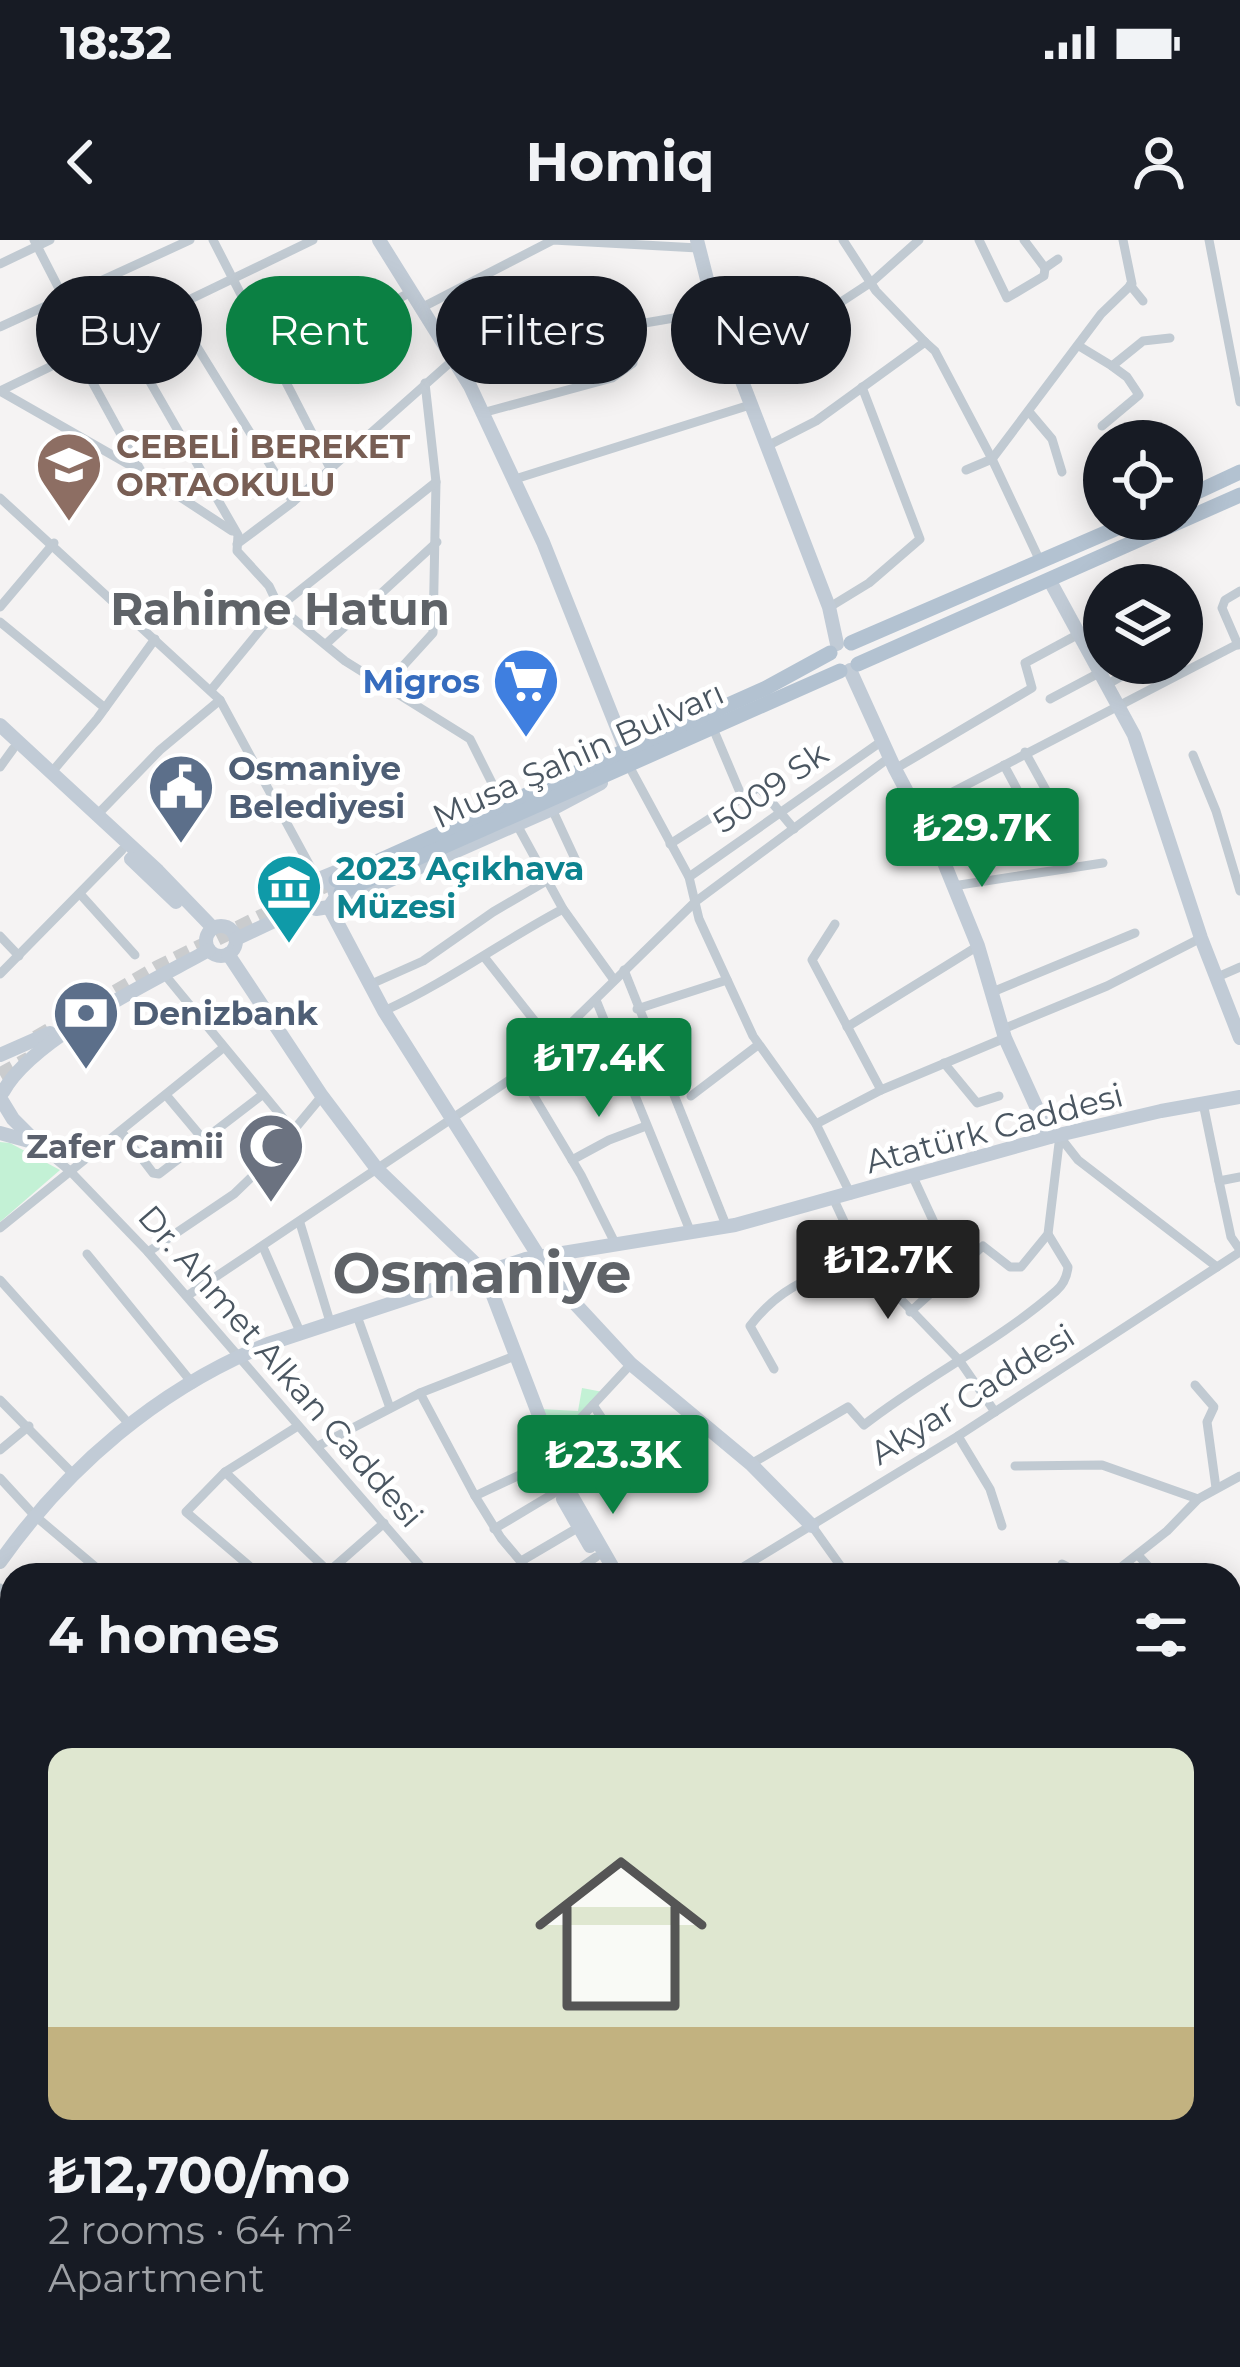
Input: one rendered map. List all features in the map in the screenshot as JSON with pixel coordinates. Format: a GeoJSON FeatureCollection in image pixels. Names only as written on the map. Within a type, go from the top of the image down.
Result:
{"type":"FeatureCollection","features":[{"type":"Feature","properties":{"kind":"main road"},"geometry":{"type":"LineString","coordinates":[[379,240],[401,276]]}},
{"type":"Feature","properties":{"kind":"main road"},"geometry":{"type":"LineString","coordinates":[[700,242],[707,276]]}},
{"type":"Feature","properties":{"kind":"main road"},"geometry":{"type":"LineString","coordinates":[[700,242],[711,276]]}},
{"type":"Feature","properties":{"kind":"main road"},"geometry":{"type":"LineString","coordinates":[[412,294],[436,332]]}},
{"type":"Feature","properties":{"kind":"main road"},"geometry":{"type":"LineString","coordinates":[[466,384],[543,542],[622,760]]}},
{"type":"Feature","properties":{"kind":"main road"},"geometry":{"type":"LineString","coordinates":[[745,384],[841,645]]}},
{"type":"Feature","properties":{"kind":"main road"},"geometry":{"type":"LineString","coordinates":[[748,384],[833,604],[841,645],[832,664],[849,668]]}},
{"type":"Feature","properties":{"kind":"main road"},"geometry":{"type":"LineString","coordinates":[[1203,485],[1240,472]]}},
{"type":"Feature","properties":{"kind":"main road","name":"Musa Şahin Bulvarı"},"geometry":{"type":"LineString","coordinates":[[329,882],[849,668],[1240,496]]}},
{"type":"Feature","properties":{"kind":"main road","name":"Musa Şahin Bulvarı"},"geometry":{"type":"LineString","coordinates":[[622,760],[841,645],[1090,540]]}},
{"type":"Feature","properties":{"kind":"main road"},"geometry":{"type":"LineString","coordinates":[[1050,580],[1083,645]]}},
{"type":"Feature","properties":{"kind":"main road"},"geometry":{"type":"LineString","coordinates":[[841,645],[858,650],[849,668]]}},
{"type":"Feature","properties":{"kind":"main road"},"geometry":{"type":"LineString","coordinates":[[849,668],[953,886],[978,946],[1004,1033],[1057,1136]]}},
{"type":"Feature","properties":{"kind":"main road"},"geometry":{"type":"LineString","coordinates":[[1106,684],[1134,735],[1215,979],[1240,1038]]}},
{"type":"Feature","properties":{"kind":"main road"},"geometry":{"type":"LineString","coordinates":[[0,725],[10,742],[209,939]]}},
{"type":"Feature","properties":{"kind":"main road"},"geometry":{"type":"LineString","coordinates":[[10,742],[97,815],[209,939],[218,956],[228,954]]}},
{"type":"Feature","properties":{"kind":"main road"},"geometry":{"type":"LineString","coordinates":[[307,902],[309,883],[329,882],[572,767],[622,760]]}},
{"type":"Feature","properties":{"kind":"main road"},"geometry":{"type":"LineString","coordinates":[[307,902],[318,910],[329,908],[552,808],[622,760]]}},
{"type":"Feature","properties":{"kind":"main road"},"geometry":{"type":"LineString","coordinates":[[329,882],[335,890],[329,908]]}},
{"type":"Feature","properties":{"kind":"main road"},"geometry":{"type":"LineString","coordinates":[[228,954],[235,935],[307,902]]}},
{"type":"Feature","properties":{"kind":"main road"},"geometry":{"type":"LineString","coordinates":[[329,908],[384,1011],[536,1257],[584,1317],[631,1364],[751,1465],[812,1526]]}},
{"type":"Feature","properties":{"kind":"main road"},"geometry":{"type":"LineString","coordinates":[[40,1146],[13,1119],[1,1095],[10,1079],[43,1047],[165,974],[225,926],[235,935]]}},
{"type":"Feature","properties":{"kind":"main road"},"geometry":{"type":"LineString","coordinates":[[28,1063],[7,1052],[209,939]]}},
{"type":"Feature","properties":{"kind":"main road"},"geometry":{"type":"LineString","coordinates":[[228,954],[322,1096],[377,1169],[484,1272],[566,1486],[610,1563]]}},
{"type":"Feature","properties":{"kind":"main road","name":"Atatürk Caddesi"},"geometry":{"type":"LineString","coordinates":[[0,1562],[72,1473],[130,1425],[240,1355],[536,1257],[691,1233],[834,1200],[1057,1136],[1240,1097]]}},
{"type":"Feature","properties":{"kind":"main road"},"geometry":{"type":"LineString","coordinates":[[0,1133],[40,1146]]}},
{"type":"Feature","properties":{"kind":"main road"},"geometry":{"type":"LineString","coordinates":[[566,1486],[563,1499],[600,1563]]}},
{"type":"Feature","properties":{"kind":"street"},"geometry":{"type":"LineString","coordinates":[[0,264],[35,243],[50,240]]}},
{"type":"Feature","properties":{"kind":"street"},"geometry":{"type":"LineString","coordinates":[[110,276],[190,240]]}},
{"type":"Feature","properties":{"kind":"street"},"geometry":{"type":"LineString","coordinates":[[213,240],[230,276]]}},
{"type":"Feature","properties":{"kind":"street"},"geometry":{"type":"LineString","coordinates":[[240,276],[313,240]]}},
{"type":"Feature","properties":{"kind":"street"},"geometry":{"type":"LineString","coordinates":[[421,308],[553,240],[700,242]]}},
{"type":"Feature","properties":{"kind":"street"},"geometry":{"type":"LineString","coordinates":[[842,240],[900,320],[930,346],[992,459],[1040,562]]}},
{"type":"Feature","properties":{"kind":"street"},"geometry":{"type":"LineString","coordinates":[[851,295],[919,240]]}},
{"type":"Feature","properties":{"kind":"street"},"geometry":{"type":"LineString","coordinates":[[980,240],[1007,298],[1044,276],[1045,268],[1024,240]]}},
{"type":"Feature","properties":{"kind":"street"},"geometry":{"type":"LineString","coordinates":[[1123,240],[1130,285],[1143,301]]}},
{"type":"Feature","properties":{"kind":"street"},"geometry":{"type":"LineString","coordinates":[[1209,240],[1240,402]]}},
{"type":"Feature","properties":{"kind":"street"},"geometry":{"type":"LineString","coordinates":[[35,243],[53,276]]}},
{"type":"Feature","properties":{"kind":"street"},"geometry":{"type":"LineString","coordinates":[[1045,268],[1058,259]]}},
{"type":"Feature","properties":{"kind":"street"},"geometry":{"type":"LineString","coordinates":[[966,470],[992,459],[1101,314],[1130,285]]}},
{"type":"Feature","properties":{"kind":"street"},"geometry":{"type":"LineString","coordinates":[[0,326],[36,310]]}},
{"type":"Feature","properties":{"kind":"street"},"geometry":{"type":"LineString","coordinates":[[482,412],[611,378],[633,363],[633,326],[671,319]]}},
{"type":"Feature","properties":{"kind":"street"},"geometry":{"type":"LineString","coordinates":[[1112,366],[1143,340],[1170,338]]}},
{"type":"Feature","properties":{"kind":"street"},"geometry":{"type":"LineString","coordinates":[[771,444],[930,346]]}},
{"type":"Feature","properties":{"kind":"street"},"geometry":{"type":"LineString","coordinates":[[1079,346],[1127,377],[1139,395],[1109,420]]}},
{"type":"Feature","properties":{"kind":"street"},"geometry":{"type":"LineString","coordinates":[[202,355],[293,502]]}},
{"type":"Feature","properties":{"kind":"street"},"geometry":{"type":"LineString","coordinates":[[36,374],[0,392],[142,472],[238,539]]}},
{"type":"Feature","properties":{"kind":"street"},"geometry":{"type":"LineString","coordinates":[[238,539],[293,502],[436,374]]}},
{"type":"Feature","properties":{"kind":"street"},"geometry":{"type":"LineString","coordinates":[[383,688],[433,633],[436,482],[425,383]]}},
{"type":"Feature","properties":{"kind":"street"},"geometry":{"type":"LineString","coordinates":[[94,384],[142,472]]}},
{"type":"Feature","properties":{"kind":"street"},"geometry":{"type":"LineString","coordinates":[[151,384],[238,539],[237,551],[269,586],[279,607],[383,688],[470,740],[500,799]]}},
{"type":"Feature","properties":{"kind":"street"},"geometry":{"type":"LineString","coordinates":[[285,384],[330,469]]}},
{"type":"Feature","properties":{"kind":"street"},"geometry":{"type":"LineString","coordinates":[[833,604],[869,583],[920,539],[862,387]]}},
{"type":"Feature","properties":{"kind":"street"},"geometry":{"type":"LineString","coordinates":[[512,479],[753,404]]}},
{"type":"Feature","properties":{"kind":"street"},"geometry":{"type":"LineString","coordinates":[[1030,412],[1052,439],[1062,472]]}},
{"type":"Feature","properties":{"kind":"street"},"geometry":{"type":"LineString","coordinates":[[211,690],[279,607],[436,482]]}},
{"type":"Feature","properties":{"kind":"street"},"geometry":{"type":"LineString","coordinates":[[0,498],[220,700],[329,882]]}},
{"type":"Feature","properties":{"kind":"street"},"geometry":{"type":"LineString","coordinates":[[326,644],[437,542]]}},
{"type":"Feature","properties":{"kind":"street"},"geometry":{"type":"LineString","coordinates":[[0,607],[54,543]]}},
{"type":"Feature","properties":{"kind":"street"},"geometry":{"type":"LineString","coordinates":[[916,811],[1239,645],[1222,608],[1225,600],[1240,591]]}},
{"type":"Feature","properties":{"kind":"street"},"geometry":{"type":"LineString","coordinates":[[0,622],[105,708]]}},
{"type":"Feature","properties":{"kind":"street"},"geometry":{"type":"LineString","coordinates":[[187,1296],[520,1073],[695,902],[892,763],[1032,688],[1025,663],[1077,635]]}},
{"type":"Feature","properties":{"kind":"street"},"geometry":{"type":"LineString","coordinates":[[51,773],[155,639]]}},
{"type":"Feature","properties":{"kind":"street"},"geometry":{"type":"LineString","coordinates":[[1050,699],[1090,684]]}},
{"type":"Feature","properties":{"kind":"street"},"geometry":{"type":"LineString","coordinates":[[97,815],[160,750],[220,700]]}},
{"type":"Feature","properties":{"kind":"street"},"geometry":{"type":"LineString","coordinates":[[712,726],[742,797]]}},
{"type":"Feature","properties":{"kind":"street","name":"5009 Sk"},"geometry":{"type":"LineString","coordinates":[[689,878],[882,741]]}},
{"type":"Feature","properties":{"kind":"street"},"geometry":{"type":"LineString","coordinates":[[0,766],[10,742]]}},
{"type":"Feature","properties":{"kind":"street"},"geometry":{"type":"LineString","coordinates":[[1025,752],[1047,793]]}},
{"type":"Feature","properties":{"kind":"street"},"geometry":{"type":"LineString","coordinates":[[1193,755],[1240,891]]}},
{"type":"Feature","properties":{"kind":"street"},"geometry":{"type":"LineString","coordinates":[[622,760],[689,878],[698,919],[758,1045],[816,1124],[851,1195]]}},
{"type":"Feature","properties":{"kind":"street"},"geometry":{"type":"LineString","coordinates":[[1004,764],[1018,793]]}},
{"type":"Feature","properties":{"kind":"street"},"geometry":{"type":"LineString","coordinates":[[670,844],[762,788],[794,829]]}},
{"type":"Feature","properties":{"kind":"street"},"geometry":{"type":"LineString","coordinates":[[369,985],[422,961],[578,863],[552,808]]}},
{"type":"Feature","properties":{"kind":"street"},"geometry":{"type":"LineString","coordinates":[[516,823],[563,908],[614,980]]}},
{"type":"Feature","properties":{"kind":"street"},"geometry":{"type":"LineString","coordinates":[[0,974],[122,850]]}},
{"type":"Feature","properties":{"kind":"street"},"geometry":{"type":"LineString","coordinates":[[953,886],[1103,863]]}},
{"type":"Feature","properties":{"kind":"street"},"geometry":{"type":"LineString","coordinates":[[81,895],[135,955]]}},
{"type":"Feature","properties":{"kind":"street"},"geometry":{"type":"LineString","coordinates":[[384,1011],[485,958],[563,908]]}},
{"type":"Feature","properties":{"kind":"street"},"geometry":{"type":"LineString","coordinates":[[835,924],[812,960],[881,1090]]}},
{"type":"Feature","properties":{"kind":"street"},"geometry":{"type":"LineString","coordinates":[[990,993],[1135,933]]}},
{"type":"Feature","properties":{"kind":"street"},"geometry":{"type":"LineString","coordinates":[[0,936],[19,956]]}},
{"type":"Feature","properties":{"kind":"street"},"geometry":{"type":"LineString","coordinates":[[816,1124],[1201,938]]}},
{"type":"Feature","properties":{"kind":"street"},"geometry":{"type":"LineString","coordinates":[[848,1027],[978,946]]}},
{"type":"Feature","properties":{"kind":"street"},"geometry":{"type":"LineString","coordinates":[[485,958],[552,1043]]}},
{"type":"Feature","properties":{"kind":"street"},"geometry":{"type":"LineString","coordinates":[[1215,979],[1240,967]]}},
{"type":"Feature","properties":{"kind":"street"},"geometry":{"type":"LineString","coordinates":[[624,970],[726,1225]]}},
{"type":"Feature","properties":{"kind":"street"},"geometry":{"type":"LineString","coordinates":[[165,974],[292,1129]]}},
{"type":"Feature","properties":{"kind":"street"},"geometry":{"type":"LineString","coordinates":[[637,1009],[727,980]]}},
{"type":"Feature","properties":{"kind":"street"},"geometry":{"type":"LineString","coordinates":[[596,1000],[691,1233]]}},
{"type":"Feature","properties":{"kind":"street"},"geometry":{"type":"LineString","coordinates":[[691,1096],[758,1045]]}},
{"type":"Feature","properties":{"kind":"street"},"geometry":{"type":"LineString","coordinates":[[0,1228],[223,1048]]}},
{"type":"Feature","properties":{"kind":"street"},"geometry":{"type":"LineString","coordinates":[[944,1064],[977,1103],[999,1096]]}},
{"type":"Feature","properties":{"kind":"street"},"geometry":{"type":"LineString","coordinates":[[520,1073],[616,1245]]}},
{"type":"Feature","properties":{"kind":"street"},"geometry":{"type":"LineString","coordinates":[[166,1095],[203,1139]]}},
{"type":"Feature","properties":{"kind":"street"},"geometry":{"type":"LineString","coordinates":[[121,1131],[156,1174],[262,1095]]}},
{"type":"Feature","properties":{"kind":"street"},"geometry":{"type":"LineString","coordinates":[[148,1252],[234,1194],[322,1096]]}},
{"type":"Feature","properties":{"kind":"street"},"geometry":{"type":"LineString","coordinates":[[1203,1103],[1231,1237],[1240,1251]]}},
{"type":"Feature","properties":{"kind":"street"},"geometry":{"type":"LineString","coordinates":[[572,1160],[646,1126]]}},
{"type":"Feature","properties":{"kind":"street"},"geometry":{"type":"LineString","coordinates":[[910,1312],[982,1246],[1018,1268],[1048,1234],[1057,1136]]}},
{"type":"Feature","properties":{"kind":"street"},"geometry":{"type":"LineString","coordinates":[[1057,1136],[1078,1160],[1217,1267]]}},
{"type":"Feature","properties":{"kind":"street","name":"Dr. Ahmet Alkan Caddesi"},"geometry":{"type":"LineString","coordinates":[[40,1146],[148,1252],[418,1563]]}},
{"type":"Feature","properties":{"kind":"street"},"geometry":{"type":"LineString","coordinates":[[913,1177],[937,1229],[965,1263]]}},
{"type":"Feature","properties":{"kind":"street"},"geometry":{"type":"LineString","coordinates":[[1220,1181],[1240,1177]]}},
{"type":"Feature","properties":{"kind":"street"},"geometry":{"type":"LineString","coordinates":[[834,1200],[861,1258],[959,1360],[995,1412]]}},
{"type":"Feature","properties":{"kind":"street"},"geometry":{"type":"LineString","coordinates":[[300,1223],[332,1324]]}},
{"type":"Feature","properties":{"kind":"street"},"geometry":{"type":"LineString","coordinates":[[751,1465],[848,1407],[864,1425],[1060,1288],[1068,1267],[1048,1234]]}},
{"type":"Feature","properties":{"kind":"street"},"geometry":{"type":"LineString","coordinates":[[263,1247],[301,1334]]}},
{"type":"Feature","properties":{"kind":"street","name":"Akyar Caddesi"},"geometry":{"type":"LineString","coordinates":[[750,1563],[958,1436],[1240,1251]]}},
{"type":"Feature","properties":{"kind":"street"},"geometry":{"type":"LineString","coordinates":[[87,1255],[193,1384]]}},
{"type":"Feature","properties":{"kind":"street"},"geometry":{"type":"LineString","coordinates":[[774,1369],[750,1326],[769,1301],[788,1287],[861,1258]]}},
{"type":"Feature","properties":{"kind":"street"},"geometry":{"type":"LineString","coordinates":[[0,1280],[130,1425]]}},
{"type":"Feature","properties":{"kind":"street"},"geometry":{"type":"LineString","coordinates":[[358,1316],[390,1408]]}},
{"type":"Feature","properties":{"kind":"street"},"geometry":{"type":"LineString","coordinates":[[318,1446],[420,1393],[514,1355]]}},
{"type":"Feature","properties":{"kind":"street"},"geometry":{"type":"LineString","coordinates":[[475,1496],[554,1454],[631,1364]]}},
{"type":"Feature","properties":{"kind":"street"},"geometry":{"type":"LineString","coordinates":[[1195,1385],[1214,1407],[1207,1422],[1216,1488]]}},
{"type":"Feature","properties":{"kind":"street"},"geometry":{"type":"LineString","coordinates":[[420,1393],[494,1529],[525,1563]]}},
{"type":"Feature","properties":{"kind":"street"},"geometry":{"type":"LineString","coordinates":[[0,1400],[72,1473]]}},
{"type":"Feature","properties":{"kind":"street"},"geometry":{"type":"LineString","coordinates":[[593,1405],[642,1478],[703,1423]]}},
{"type":"Feature","properties":{"kind":"street"},"geometry":{"type":"LineString","coordinates":[[0,1450],[29,1426]]}},
{"type":"Feature","properties":{"kind":"street"},"geometry":{"type":"LineString","coordinates":[[246,1563],[186,1512],[225,1472],[298,1426]]}},
{"type":"Feature","properties":{"kind":"street"},"geometry":{"type":"LineString","coordinates":[[958,1436],[990,1489],[1002,1526]]}},
{"type":"Feature","properties":{"kind":"street"},"geometry":{"type":"LineString","coordinates":[[1016,1466],[1102,1465],[1198,1499]]}},
{"type":"Feature","properties":{"kind":"street"},"geometry":{"type":"LineString","coordinates":[[225,1472],[324,1563]]}},
{"type":"Feature","properties":{"kind":"street"},"geometry":{"type":"LineString","coordinates":[[1127,1563],[1198,1499],[1240,1476]]}},
{"type":"Feature","properties":{"kind":"street"},"geometry":{"type":"LineString","coordinates":[[0,1478],[90,1563]]}},
{"type":"Feature","properties":{"kind":"street"},"geometry":{"type":"LineString","coordinates":[[494,1529],[566,1486]]}},
{"type":"Feature","properties":{"kind":"street"},"geometry":{"type":"LineString","coordinates":[[340,1563],[384,1523]]}},
{"type":"Feature","properties":{"kind":"street"},"geometry":{"type":"LineString","coordinates":[[812,1526],[838,1563]]}},
{"type":"Feature","properties":{"kind":"street"},"geometry":{"type":"LineString","coordinates":[[523,1560],[579,1527]]}},
{"type":"Feature","properties":{"kind":"street"},"geometry":{"type":"LineString","coordinates":[[1138,1555],[1145,1563]]}},
{"type":"Feature","properties":{"kind":"street"},"geometry":{"type":"LineString","coordinates":[[587,1563],[596,1556]]}},
{"type":"Feature","properties":{"kind":"green space"},"geometry":{"type":"Polygon","coordinates":[[[0,1142],[60,1170],[0,1222],[0,1142]]]}},
{"type":"Feature","properties":{"kind":"green space"},"geometry":{"type":"Polygon","coordinates":[[[582,1388],[603,1392],[569,1428],[555,1436],[548,1434],[540,1409],[578,1411],[582,1388]]]}},
{"type":"Feature","properties":{"kind":"tunnel"},"geometry":{"type":"LineString","coordinates":[[36,1038],[157,968],[336,880]]}},
{"type":"Feature","properties":{"kind":"tunnel"},"geometry":{"type":"LineString","coordinates":[[0,1075],[29,1059]]}},
{"type":"Feature","properties":{"kind":"place","name":"CEBELİ BEREKET ORTAOKULU"},"geometry":{"type":"Point","coordinates":[69,524]}},
{"type":"Feature","properties":{"kind":"place","name":"Migros"},"geometry":{"type":"Point","coordinates":[526,740]}},
{"type":"Feature","properties":{"kind":"place","name":"Osmaniye Belediyesi"},"geometry":{"type":"Point","coordinates":[181,846]}},
{"type":"Feature","properties":{"kind":"place","name":"2023 Açıkhava Müzesi"},"geometry":{"type":"Point","coordinates":[289,946]}},
{"type":"Feature","properties":{"kind":"place","name":"Denizbank"},"geometry":{"type":"Point","coordinates":[86,1072]}},
{"type":"Feature","properties":{"kind":"place","name":"Zafer Camii"},"geometry":{"type":"Point","coordinates":[271,1205]}},
{"type":"Feature","properties":{"kind":"district","name":"Rahime Hatun"},"geometry":{"type":"Point","coordinates":[280,608]}},
{"type":"Feature","properties":{"kind":"district","name":"Osmaniye"},"geometry":{"type":"Point","coordinates":[482,1272]}}]}
